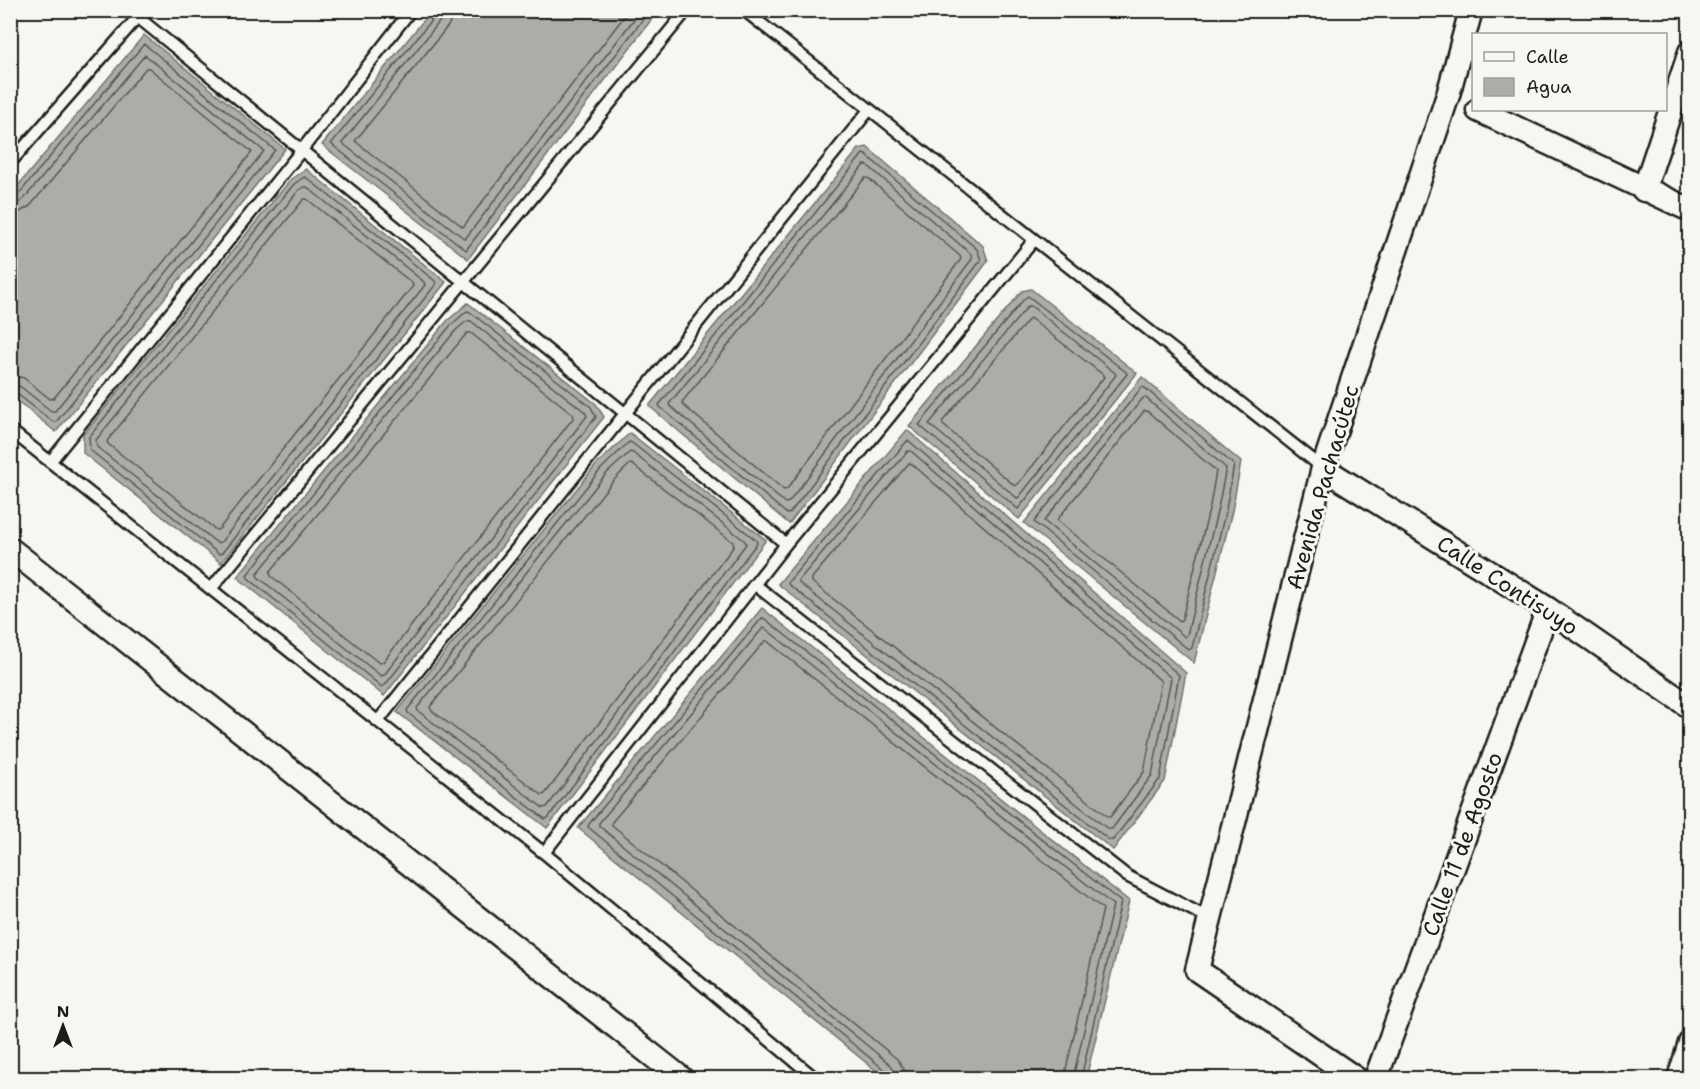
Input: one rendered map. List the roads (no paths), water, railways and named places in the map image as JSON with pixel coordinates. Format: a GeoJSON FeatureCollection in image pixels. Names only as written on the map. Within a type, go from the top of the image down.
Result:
{"type":"FeatureCollection","features":[{"type":"Feature","properties":{"kind":"street","name":"Avenida Pachacútec"},"geometry":{"type":"LineString","coordinates":[[1355,1078],[1197,970],[1323,468],[1448,95],[1471,10]]}},
{"type":"Feature","properties":{"kind":"street"},"geometry":{"type":"LineString","coordinates":[[1644,189],[1689,52]]}},
{"type":"Feature","properties":{"kind":"street"},"geometry":{"type":"LineString","coordinates":[[1448,95],[1472,107]]}},
{"type":"Feature","properties":{"kind":"street"},"geometry":{"type":"LineString","coordinates":[[1480,111],[1689,210]]}},
{"type":"Feature","properties":{"kind":"street","name":"Calle Contisuyo"},"geometry":{"type":"LineString","coordinates":[[1323,468],[1548,609],[1689,707]]}},
{"type":"Feature","properties":{"kind":"street"},"geometry":{"type":"LineString","coordinates":[[10,549],[681,1078]]}},
{"type":"Feature","properties":{"kind":"street","name":"Calle 11 de Agosto"},"geometry":{"type":"LineString","coordinates":[[1376,1078],[1548,609]]}},
{"type":"Feature","properties":{"kind":"street"},"geometry":{"type":"LineString","coordinates":[[1679,1078],[1689,1043]]}},
{"type":"Feature","properties":{"kind":"lane"},"geometry":{"type":"LineString","coordinates":[[50,462],[301,151],[411,10]]}},
{"type":"Feature","properties":{"kind":"lane"},"geometry":{"type":"LineString","coordinates":[[211,589],[687,10]]}},
{"type":"Feature","properties":{"kind":"lane"},"geometry":{"type":"LineString","coordinates":[[744,10],[1323,468]]}},
{"type":"Feature","properties":{"kind":"lane"},"geometry":{"type":"LineString","coordinates":[[10,163],[137,13],[301,151],[786,544]]}},
{"type":"Feature","properties":{"kind":"lane"},"geometry":{"type":"LineString","coordinates":[[378,721],[869,110]]}},
{"type":"Feature","properties":{"kind":"lane"},"geometry":{"type":"LineString","coordinates":[[544,853],[786,544],[1035,240]]}},
{"type":"Feature","properties":{"kind":"lane"},"geometry":{"type":"LineString","coordinates":[[10,430],[544,853],[815,1078]]}},
{"type":"Feature","properties":{"kind":"lane"},"geometry":{"type":"LineString","coordinates":[[754,584],[1127,876],[1210,919]]}},
{"type":"Feature","properties":{"kind":"water"},"geometry":{"type":"Polygon","coordinates":[[[432,10],[658,11],[468,259],[322,145],[432,10]]]}},
{"type":"Feature","properties":{"kind":"water"},"geometry":{"type":"Polygon","coordinates":[[[144,35],[285,149],[56,432],[11,396],[11,194],[144,35]]]}},
{"type":"Feature","properties":{"kind":"water"},"geometry":{"type":"Polygon","coordinates":[[[867,147],[983,246],[988,261],[789,524],[649,406],[859,149],[867,147]]]}},
{"type":"Feature","properties":{"kind":"water"},"geometry":{"type":"Polygon","coordinates":[[[306,169],[446,282],[221,563],[83,453],[83,435],[291,179],[306,169]]]}},
{"type":"Feature","properties":{"kind":"water"},"geometry":{"type":"Polygon","coordinates":[[[1031,289],[1137,373],[1019,519],[909,426],[1022,291],[1031,289]]]}},
{"type":"Feature","properties":{"kind":"water"},"geometry":{"type":"Polygon","coordinates":[[[468,303],[596,404],[604,417],[384,696],[237,577],[447,321],[468,303]]]}},
{"type":"Feature","properties":{"kind":"water"},"geometry":{"type":"Polygon","coordinates":[[[1142,377],[1241,462],[1232,511],[1194,663],[1024,523],[1142,377]]]}},
{"type":"Feature","properties":{"kind":"water"},"geometry":{"type":"Polygon","coordinates":[[[907,430],[1186,673],[1165,781],[1113,850],[778,584],[907,430]]]}},
{"type":"Feature","properties":{"kind":"water"},"geometry":{"type":"Polygon","coordinates":[[[630,433],[766,540],[547,828],[397,712],[596,465],[630,433]]]}},
{"type":"Feature","properties":{"kind":"water"},"geometry":{"type":"Polygon","coordinates":[[[762,608],[1129,901],[1086,1078],[885,1078],[578,828],[762,608]]]}}]}
